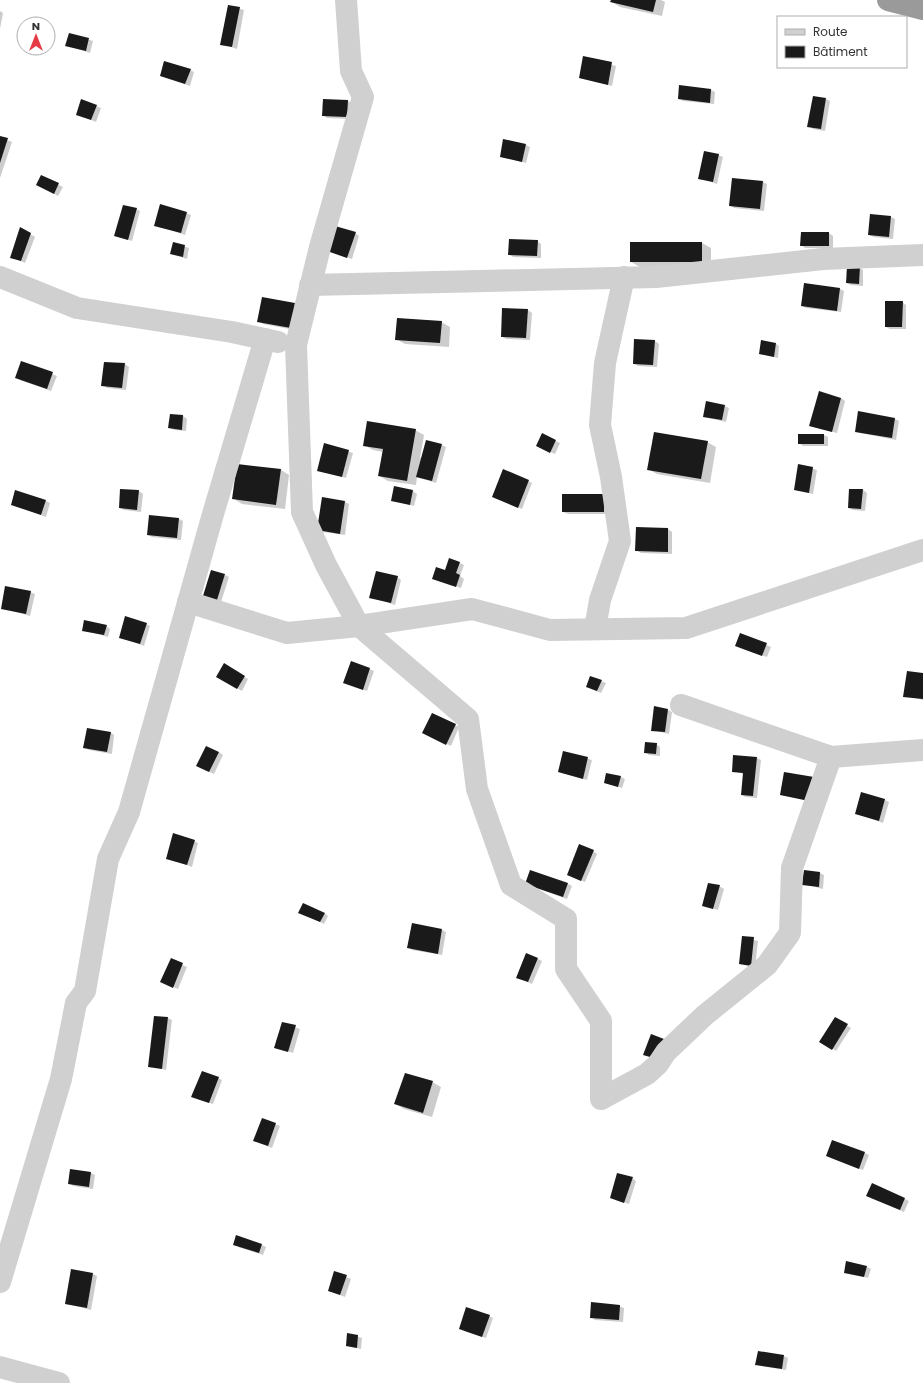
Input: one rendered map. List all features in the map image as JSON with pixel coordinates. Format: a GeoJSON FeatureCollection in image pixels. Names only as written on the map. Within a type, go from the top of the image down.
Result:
{"type":"FeatureCollection","features":[{"type":"Feature","properties":{"kind":"highway"},"geometry":{"type":"LineString","coordinates":[[888,0],[923,9]]}},
{"type":"Feature","properties":{"kind":"street"},"geometry":{"type":"LineString","coordinates":[[346,0],[351,71],[363,97],[310,285],[296,345],[302,512],[326,564],[359,626],[468,719],[477,789],[511,885],[566,919],[566,969],[601,1021],[601,1099],[647,1074],[658,1064],[666,1052],[705,1015],[767,965],[790,933],[792,868],[830,757]]}},
{"type":"Feature","properties":{"kind":"street"},"geometry":{"type":"LineString","coordinates":[[310,285],[656,277],[823,260],[923,255]]}},
{"type":"Feature","properties":{"kind":"street"},"geometry":{"type":"LineString","coordinates":[[0,277],[77,308],[296,345]]}},
{"type":"Feature","properties":{"kind":"street"},"geometry":{"type":"LineString","coordinates":[[595,629],[600,600],[620,541],[611,477],[600,425],[605,364],[624,277]]}},
{"type":"Feature","properties":{"kind":"street"},"geometry":{"type":"LineString","coordinates":[[0,1282],[61,1079],[76,1002],[85,991],[108,859],[129,812],[188,602],[265,339]]}},
{"type":"Feature","properties":{"kind":"street"},"geometry":{"type":"LineString","coordinates":[[188,602],[287,633],[359,626],[472,609],[550,630],[686,628],[923,550]]}},
{"type":"Feature","properties":{"kind":"street"},"geometry":{"type":"LineString","coordinates":[[681,705],[830,757],[923,750]]}},
{"type":"Feature","properties":{"kind":"street"},"geometry":{"type":"LineString","coordinates":[[0,1368],[59,1383]]}},
{"type":"Feature","properties":{"kind":"building"},"geometry":{"type":"Polygon","coordinates":[[[611,0],[656,0],[653,12],[610,2],[611,0]]]}},
{"type":"Feature","properties":{"kind":"building"},"geometry":{"type":"Polygon","coordinates":[[[228,5],[240,7],[232,47],[220,45],[228,5]]]}},
{"type":"Feature","properties":{"kind":"building"},"geometry":{"type":"Polygon","coordinates":[[[69,33],[89,38],[86,51],[65,46],[69,33]]]}},
{"type":"Feature","properties":{"kind":"building"},"geometry":{"type":"Polygon","coordinates":[[[583,56],[612,62],[608,85],[579,78],[583,56]]]}},
{"type":"Feature","properties":{"kind":"building"},"geometry":{"type":"Polygon","coordinates":[[[164,61],[191,69],[185,84],[160,76],[164,61]]]}},
{"type":"Feature","properties":{"kind":"building"},"geometry":{"type":"Polygon","coordinates":[[[679,85],[711,89],[710,103],[678,99],[679,85]]]}},
{"type":"Feature","properties":{"kind":"building"},"geometry":{"type":"Polygon","coordinates":[[[813,96],[826,98],[821,129],[807,127],[813,96]]]}},
{"type":"Feature","properties":{"kind":"building"},"geometry":{"type":"Polygon","coordinates":[[[81,99],[97,105],[91,120],[76,115],[81,99]]]}},
{"type":"Feature","properties":{"kind":"building"},"geometry":{"type":"Polygon","coordinates":[[[323,99],[348,100],[347,117],[322,116],[323,99]]]}},
{"type":"Feature","properties":{"kind":"building"},"geometry":{"type":"Polygon","coordinates":[[[0,136],[8,138],[0,163],[0,136]]]}},
{"type":"Feature","properties":{"kind":"building"},"geometry":{"type":"Polygon","coordinates":[[[503,139],[526,144],[522,162],[500,157],[503,139]]]}},
{"type":"Feature","properties":{"kind":"building"},"geometry":{"type":"Polygon","coordinates":[[[704,151],[719,154],[713,182],[698,179],[704,151]]]}},
{"type":"Feature","properties":{"kind":"building"},"geometry":{"type":"Polygon","coordinates":[[[41,175],[59,183],[54,194],[36,185],[41,175]]]}},
{"type":"Feature","properties":{"kind":"building"},"geometry":{"type":"Polygon","coordinates":[[[732,178],[763,181],[760,209],[729,206],[732,178]]]}},
{"type":"Feature","properties":{"kind":"building"},"geometry":{"type":"Polygon","coordinates":[[[160,204],[187,212],[181,233],[154,226],[160,204]]]}},
{"type":"Feature","properties":{"kind":"building"},"geometry":{"type":"Polygon","coordinates":[[[123,205],[137,208],[128,240],[114,236],[123,205]]]}},
{"type":"Feature","properties":{"kind":"building"},"geometry":{"type":"Polygon","coordinates":[[[870,214],[891,216],[889,237],[868,235],[870,214]]]}},
{"type":"Feature","properties":{"kind":"building"},"geometry":{"type":"Polygon","coordinates":[[[335,226],[356,232],[347,258],[327,251],[335,226]]]}},
{"type":"Feature","properties":{"kind":"building"},"geometry":{"type":"Polygon","coordinates":[[[20,227],[31,233],[21,261],[10,258],[20,227]]]}},
{"type":"Feature","properties":{"kind":"building"},"geometry":{"type":"Polygon","coordinates":[[[801,232],[829,232],[829,246],[800,246],[801,232]]]}},
{"type":"Feature","properties":{"kind":"building"},"geometry":{"type":"Polygon","coordinates":[[[509,239],[538,240],[537,256],[508,255],[509,239]]]}},
{"type":"Feature","properties":{"kind":"building"},"geometry":{"type":"Polygon","coordinates":[[[173,242],[185,245],[183,257],[170,254],[173,242]]]}},
{"type":"Feature","properties":{"kind":"building"},"geometry":{"type":"Polygon","coordinates":[[[630,242],[702,242],[702,262],[630,262],[630,242]]]}},
{"type":"Feature","properties":{"kind":"building"},"geometry":{"type":"Polygon","coordinates":[[[847,266],[860,266],[859,284],[846,283],[847,266]]]}},
{"type":"Feature","properties":{"kind":"building"},"geometry":{"type":"Polygon","coordinates":[[[804,283],[840,288],[837,311],[801,306],[804,283]]]}},
{"type":"Feature","properties":{"kind":"building"},"geometry":{"type":"Polygon","coordinates":[[[262,297],[295,303],[291,328],[257,322],[262,297]]]}},
{"type":"Feature","properties":{"kind":"building"},"geometry":{"type":"Polygon","coordinates":[[[885,301],[903,301],[902,327],[885,327],[885,301]]]}},
{"type":"Feature","properties":{"kind":"building"},"geometry":{"type":"Polygon","coordinates":[[[502,308],[528,309],[526,338],[501,337],[502,308]]]}},
{"type":"Feature","properties":{"kind":"building"},"geometry":{"type":"Polygon","coordinates":[[[397,318],[442,321],[440,343],[395,340],[397,318]]]}},
{"type":"Feature","properties":{"kind":"building"},"geometry":{"type":"Polygon","coordinates":[[[634,339],[655,340],[653,365],[633,364],[634,339]]]}},
{"type":"Feature","properties":{"kind":"building"},"geometry":{"type":"Polygon","coordinates":[[[761,340],[776,343],[774,357],[759,354],[761,340]]]}},
{"type":"Feature","properties":{"kind":"building"},"geometry":{"type":"Polygon","coordinates":[[[21,361],[53,372],[47,389],[15,378],[21,361]]]}},
{"type":"Feature","properties":{"kind":"building"},"geometry":{"type":"Polygon","coordinates":[[[104,362],[125,363],[122,388],[101,386],[104,362]]]}},
{"type":"Feature","properties":{"kind":"building"},"geometry":{"type":"Polygon","coordinates":[[[819,391],[841,398],[832,432],[809,426],[819,391]]]}},
{"type":"Feature","properties":{"kind":"building"},"geometry":{"type":"Polygon","coordinates":[[[706,401],[725,405],[722,420],[703,417],[706,401]]]}},
{"type":"Feature","properties":{"kind":"building"},"geometry":{"type":"Polygon","coordinates":[[[858,411],[895,418],[892,438],[855,432],[858,411]]]}},
{"type":"Feature","properties":{"kind":"building"},"geometry":{"type":"Polygon","coordinates":[[[170,414],[183,415],[182,430],[168,428],[170,414]]]}},
{"type":"Feature","properties":{"kind":"building"},"geometry":{"type":"Polygon","coordinates":[[[367,421],[416,429],[407,481],[378,476],[383,449],[363,446],[367,421]]]}},
{"type":"Feature","properties":{"kind":"building"},"geometry":{"type":"Polygon","coordinates":[[[654,432],[708,441],[701,479],[647,470],[654,432]]]}},
{"type":"Feature","properties":{"kind":"building"},"geometry":{"type":"Polygon","coordinates":[[[542,433],[556,440],[550,453],[536,446],[542,433]]]}},
{"type":"Feature","properties":{"kind":"building"},"geometry":{"type":"Polygon","coordinates":[[[798,434],[824,434],[824,444],[798,444],[798,434]]]}},
{"type":"Feature","properties":{"kind":"building"},"geometry":{"type":"Polygon","coordinates":[[[426,440],[442,444],[432,481],[416,477],[426,440]]]}},
{"type":"Feature","properties":{"kind":"building"},"geometry":{"type":"Polygon","coordinates":[[[324,443],[349,450],[342,477],[317,471],[324,443]]]}},
{"type":"Feature","properties":{"kind":"building"},"geometry":{"type":"Polygon","coordinates":[[[237,464],[281,469],[276,505],[232,499],[237,464]]]}},
{"type":"Feature","properties":{"kind":"building"},"geometry":{"type":"Polygon","coordinates":[[[798,464],[813,467],[809,493],[794,490],[798,464]]]}},
{"type":"Feature","properties":{"kind":"building"},"geometry":{"type":"Polygon","coordinates":[[[503,469],[529,480],[518,508],[492,497],[503,469]]]}},
{"type":"Feature","properties":{"kind":"building"},"geometry":{"type":"Polygon","coordinates":[[[394,486],[413,490],[410,505],[391,501],[394,486]]]}},
{"type":"Feature","properties":{"kind":"building"},"geometry":{"type":"Polygon","coordinates":[[[120,489],[139,490],[137,510],[119,508],[120,489]]]}},
{"type":"Feature","properties":{"kind":"building"},"geometry":{"type":"Polygon","coordinates":[[[849,489],[863,489],[861,509],[848,508],[849,489]]]}},
{"type":"Feature","properties":{"kind":"building"},"geometry":{"type":"Polygon","coordinates":[[[15,490],[46,500],[41,515],[11,505],[15,490]]]}},
{"type":"Feature","properties":{"kind":"building"},"geometry":{"type":"Polygon","coordinates":[[[562,494],[604,494],[604,512],[562,512],[562,494]]]}},
{"type":"Feature","properties":{"kind":"building"},"geometry":{"type":"Polygon","coordinates":[[[322,497],[345,501],[340,534],[317,530],[322,497]]]}},
{"type":"Feature","properties":{"kind":"building"},"geometry":{"type":"Polygon","coordinates":[[[149,515],[179,518],[177,538],[147,535],[149,515]]]}},
{"type":"Feature","properties":{"kind":"building"},"geometry":{"type":"Polygon","coordinates":[[[636,527],[668,528],[668,552],[635,551],[636,527]]]}},
{"type":"Feature","properties":{"kind":"building"},"geometry":{"type":"Polygon","coordinates":[[[449,558],[460,562],[456,573],[460,575],[456,587],[432,579],[436,567],[445,570],[449,558]]]}},
{"type":"Feature","properties":{"kind":"building"},"geometry":{"type":"Polygon","coordinates":[[[211,570],[225,574],[216,603],[202,599],[211,570]]]}},
{"type":"Feature","properties":{"kind":"building"},"geometry":{"type":"Polygon","coordinates":[[[376,571],[398,576],[391,603],[369,598],[376,571]]]}},
{"type":"Feature","properties":{"kind":"building"},"geometry":{"type":"Polygon","coordinates":[[[5,586],[31,591],[26,614],[1,609],[5,586]]]}},
{"type":"Feature","properties":{"kind":"building"},"geometry":{"type":"Polygon","coordinates":[[[125,616],[147,623],[140,644],[119,638],[125,616]]]}},
{"type":"Feature","properties":{"kind":"building"},"geometry":{"type":"Polygon","coordinates":[[[84,620],[107,625],[104,635],[82,631],[84,620]]]}},
{"type":"Feature","properties":{"kind":"building"},"geometry":{"type":"Polygon","coordinates":[[[740,633],[767,643],[762,656],[735,646],[740,633]]]}},
{"type":"Feature","properties":{"kind":"building"},"geometry":{"type":"Polygon","coordinates":[[[351,661],[370,668],[363,690],[343,683],[351,661]]]}},
{"type":"Feature","properties":{"kind":"building"},"geometry":{"type":"Polygon","coordinates":[[[224,663],[245,676],[237,689],[216,677],[224,663]]]}},
{"type":"Feature","properties":{"kind":"building"},"geometry":{"type":"Polygon","coordinates":[[[907,671],[923,673],[923,699],[903,697],[907,671]]]}},
{"type":"Feature","properties":{"kind":"building"},"geometry":{"type":"Polygon","coordinates":[[[590,676],[602,680],[597,691],[586,687],[590,676]]]}},
{"type":"Feature","properties":{"kind":"building"},"geometry":{"type":"Polygon","coordinates":[[[654,706],[668,709],[665,732],[651,731],[654,706]]]}},
{"type":"Feature","properties":{"kind":"building"},"geometry":{"type":"Polygon","coordinates":[[[432,713],[456,724],[446,745],[422,733],[432,713]]]}},
{"type":"Feature","properties":{"kind":"building"},"geometry":{"type":"Polygon","coordinates":[[[87,728],[111,732],[107,752],[83,748],[87,728]]]}},
{"type":"Feature","properties":{"kind":"building"},"geometry":{"type":"Polygon","coordinates":[[[645,742],[657,743],[656,754],[644,753],[645,742]]]}},
{"type":"Feature","properties":{"kind":"building"},"geometry":{"type":"Polygon","coordinates":[[[206,746],[219,752],[209,772],[196,766],[206,746]]]}},
{"type":"Feature","properties":{"kind":"building"},"geometry":{"type":"Polygon","coordinates":[[[563,751],[588,757],[583,779],[558,772],[563,751]]]}},
{"type":"Feature","properties":{"kind":"building"},"geometry":{"type":"Polygon","coordinates":[[[733,755],[757,757],[753,796],[741,795],[743,773],[732,772],[733,755]]]}},
{"type":"Feature","properties":{"kind":"building"},"geometry":{"type":"Polygon","coordinates":[[[784,772],[814,777],[809,801],[780,795],[784,772]]]}},
{"type":"Feature","properties":{"kind":"building"},"geometry":{"type":"Polygon","coordinates":[[[606,773],[621,776],[618,787],[604,783],[606,773]]]}},
{"type":"Feature","properties":{"kind":"building"},"geometry":{"type":"Polygon","coordinates":[[[861,792],[885,799],[879,821],[855,814],[861,792]]]}},
{"type":"Feature","properties":{"kind":"building"},"geometry":{"type":"Polygon","coordinates":[[[173,833],[195,840],[187,865],[166,859],[173,833]]]}},
{"type":"Feature","properties":{"kind":"building"},"geometry":{"type":"Polygon","coordinates":[[[579,844],[594,850],[581,881],[567,875],[579,844]]]}},
{"type":"Feature","properties":{"kind":"building"},"geometry":{"type":"Polygon","coordinates":[[[530,870],[568,883],[563,897],[525,884],[530,870]]]}},
{"type":"Feature","properties":{"kind":"building"},"geometry":{"type":"Polygon","coordinates":[[[804,870],[820,872],[819,887],[802,885],[804,870]]]}},
{"type":"Feature","properties":{"kind":"building"},"geometry":{"type":"Polygon","coordinates":[[[708,883],[720,885],[713,909],[702,906],[708,883]]]}},
{"type":"Feature","properties":{"kind":"building"},"geometry":{"type":"Polygon","coordinates":[[[303,903],[325,913],[320,922],[298,913],[303,903]]]}},
{"type":"Feature","properties":{"kind":"building"},"geometry":{"type":"Polygon","coordinates":[[[412,923],[442,929],[438,954],[407,948],[412,923]]]}},
{"type":"Feature","properties":{"kind":"building"},"geometry":{"type":"Polygon","coordinates":[[[742,936],[754,937],[751,966],[739,964],[742,936]]]}},
{"type":"Feature","properties":{"kind":"building"},"geometry":{"type":"Polygon","coordinates":[[[526,953],[538,958],[528,982],[516,978],[526,953]]]}},
{"type":"Feature","properties":{"kind":"building"},"geometry":{"type":"Polygon","coordinates":[[[171,958],[183,963],[173,988],[160,982],[171,958]]]}},
{"type":"Feature","properties":{"kind":"building"},"geometry":{"type":"Polygon","coordinates":[[[154,1016],[168,1017],[162,1069],[148,1067],[154,1016]]]}},
{"type":"Feature","properties":{"kind":"building"},"geometry":{"type":"Polygon","coordinates":[[[835,1017],[848,1024],[832,1050],[819,1042],[835,1017]]]}},
{"type":"Feature","properties":{"kind":"building"},"geometry":{"type":"Polygon","coordinates":[[[282,1022],[296,1025],[288,1052],[274,1048],[282,1022]]]}},
{"type":"Feature","properties":{"kind":"building"},"geometry":{"type":"Polygon","coordinates":[[[651,1034],[664,1039],[657,1059],[643,1055],[651,1034]]]}},
{"type":"Feature","properties":{"kind":"building"},"geometry":{"type":"Polygon","coordinates":[[[202,1071],[219,1077],[209,1103],[191,1097],[202,1071]]]}},
{"type":"Feature","properties":{"kind":"building"},"geometry":{"type":"Polygon","coordinates":[[[405,1073],[433,1081],[423,1113],[394,1104],[405,1073]]]}},
{"type":"Feature","properties":{"kind":"building"},"geometry":{"type":"Polygon","coordinates":[[[262,1118],[276,1123],[268,1146],[253,1141],[262,1118]]]}},
{"type":"Feature","properties":{"kind":"building"},"geometry":{"type":"Polygon","coordinates":[[[832,1140],[865,1152],[859,1169],[826,1156],[832,1140]]]}},
{"type":"Feature","properties":{"kind":"building"},"geometry":{"type":"Polygon","coordinates":[[[70,1169],[91,1172],[89,1187],[68,1184],[70,1169]]]}},
{"type":"Feature","properties":{"kind":"building"},"geometry":{"type":"Polygon","coordinates":[[[617,1173],[633,1177],[624,1203],[610,1198],[617,1173]]]}},
{"type":"Feature","properties":{"kind":"building"},"geometry":{"type":"Polygon","coordinates":[[[872,1183],[905,1198],[900,1210],[866,1196],[872,1183]]]}},
{"type":"Feature","properties":{"kind":"building"},"geometry":{"type":"Polygon","coordinates":[[[236,1235],[262,1244],[259,1253],[233,1245],[236,1235]]]}},
{"type":"Feature","properties":{"kind":"building"},"geometry":{"type":"Polygon","coordinates":[[[846,1261],[867,1266],[864,1277],[844,1273],[846,1261]]]}},
{"type":"Feature","properties":{"kind":"building"},"geometry":{"type":"Polygon","coordinates":[[[71,1269],[93,1273],[87,1308],[65,1304],[71,1269]]]}},
{"type":"Feature","properties":{"kind":"building"},"geometry":{"type":"Polygon","coordinates":[[[334,1271],[347,1275],[340,1295],[328,1291],[334,1271]]]}},
{"type":"Feature","properties":{"kind":"building"},"geometry":{"type":"Polygon","coordinates":[[[591,1302],[620,1305],[619,1320],[590,1318],[591,1302]]]}},
{"type":"Feature","properties":{"kind":"building"},"geometry":{"type":"Polygon","coordinates":[[[466,1307],[490,1315],[482,1337],[459,1329],[466,1307]]]}},
{"type":"Feature","properties":{"kind":"building"},"geometry":{"type":"Polygon","coordinates":[[[347,1333],[358,1335],[357,1348],[346,1346],[347,1333]]]}},
{"type":"Feature","properties":{"kind":"building"},"geometry":{"type":"Polygon","coordinates":[[[758,1351],[784,1355],[782,1369],[755,1365],[758,1351]]]}}]}
